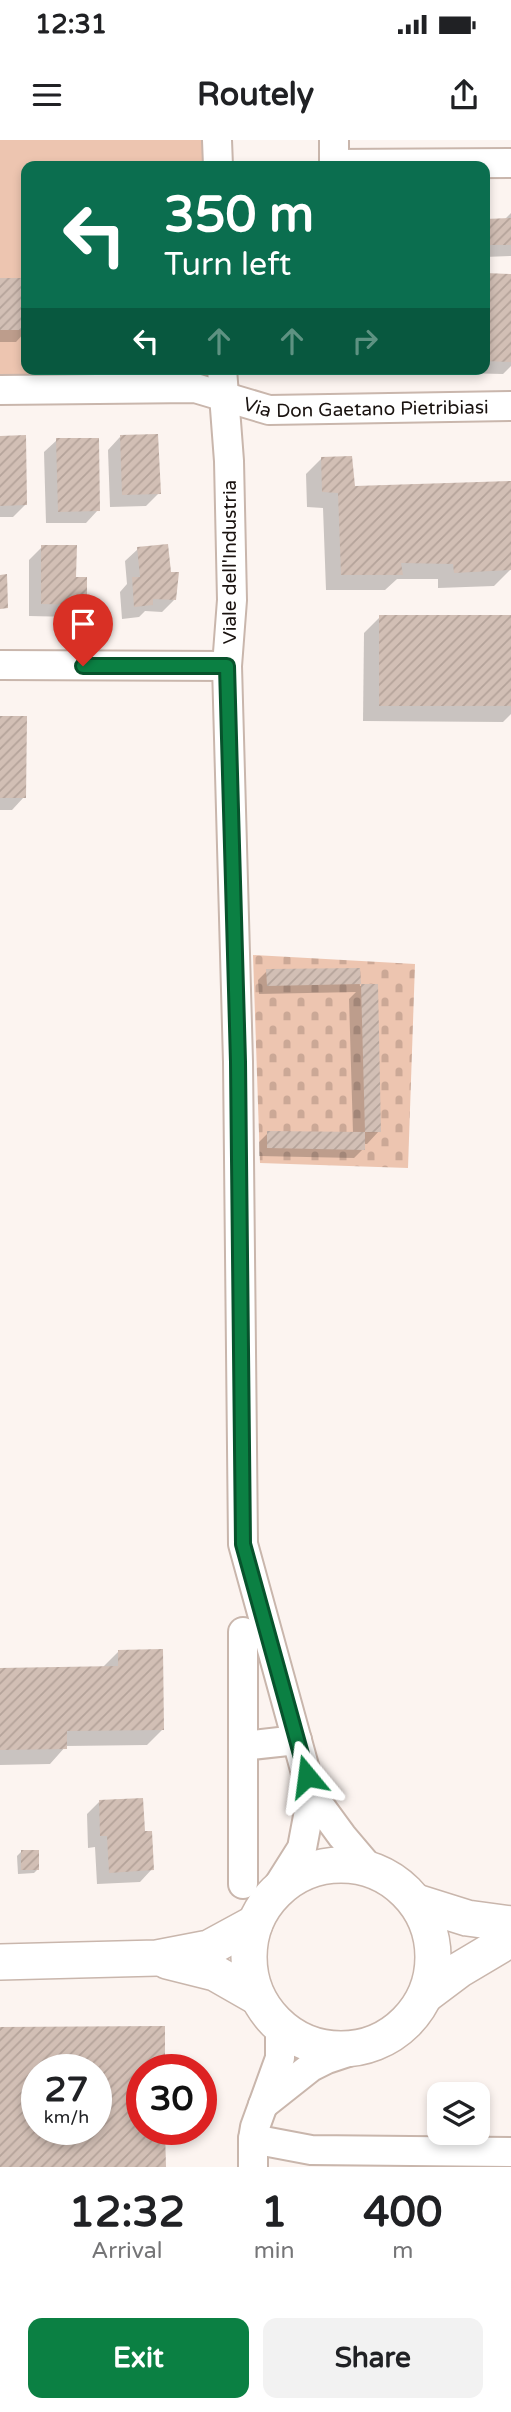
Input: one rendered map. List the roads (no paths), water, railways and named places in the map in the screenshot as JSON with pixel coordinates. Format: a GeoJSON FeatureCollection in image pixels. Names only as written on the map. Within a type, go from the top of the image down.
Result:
{"type":"FeatureCollection","features":[{"type":"Feature","properties":{"kind":"main road","name":"Viale dell'Industria"},"geometry":{"type":"LineString","coordinates":[[344,1864],[370,1869],[396,1882],[416,1902],[428,1923],[434,1947],[433,1971],[427,1994],[415,2014],[398,2031],[378,2042],[353,2049],[327,2049],[301,2041],[279,2026],[267,2012],[257,1997],[250,1973],[249,1948],[255,1923],[258,1889],[318,1867],[344,1864]]}},
{"type":"Feature","properties":{"kind":"main road"},"geometry":{"type":"LineString","coordinates":[[416,1902],[467,1917],[511,1924]]}},
{"type":"Feature","properties":{"kind":"main road"},"geometry":{"type":"LineString","coordinates":[[0,1962],[157,1958],[209,1948],[255,1923]]}},
{"type":"Feature","properties":{"kind":"main road"},"geometry":{"type":"LineString","coordinates":[[427,1994],[459,1970],[511,1939]]}},
{"type":"Feature","properties":{"kind":"main road"},"geometry":{"type":"LineString","coordinates":[[157,1958],[215,1973],[257,1997]]}},
{"type":"Feature","properties":{"kind":"street"},"geometry":{"type":"LineString","coordinates":[[217,140],[218,161]]}},
{"type":"Feature","properties":{"kind":"street"},"geometry":{"type":"LineString","coordinates":[[334,140],[334,161]]}},
{"type":"Feature","properties":{"kind":"street"},"geometry":{"type":"LineString","coordinates":[[490,163],[511,163]]}},
{"type":"Feature","properties":{"kind":"street","name":"Via Don Gaetano Pietribiasi"},"geometry":{"type":"LineString","coordinates":[[0,390],[195,388],[222,382],[269,410],[511,406]]}},
{"type":"Feature","properties":{"kind":"street","name":"Viale dell'Industria"},"geometry":{"type":"LineString","coordinates":[[222,382],[229,461],[232,600],[227,666],[238,1062],[243,1544],[312,1795],[370,1869]]}},
{"type":"Feature","properties":{"kind":"street"},"geometry":{"type":"LineString","coordinates":[[0,666],[227,666]]}},
{"type":"Feature","properties":{"kind":"street"},"geometry":{"type":"LineString","coordinates":[[243,1632],[243,1746],[258,1889]]}},
{"type":"Feature","properties":{"kind":"street"},"geometry":{"type":"LineString","coordinates":[[243,1746],[297,1740]]}},
{"type":"Feature","properties":{"kind":"street","name":"Viale dell'Industria"},"geometry":{"type":"LineString","coordinates":[[258,1889],[302,1849],[312,1795]]}},
{"type":"Feature","properties":{"kind":"street"},"geometry":{"type":"LineString","coordinates":[[253,2167],[253,2139],[261,2107],[280,2058],[279,2026]]}},
{"type":"Feature","properties":{"kind":"street","name":"Viale dell'Industria"},"geometry":{"type":"LineString","coordinates":[[261,2107],[311,2067],[378,2042]]}},
{"type":"Feature","properties":{"kind":"street"},"geometry":{"type":"LineString","coordinates":[[253,2139],[311,2150],[511,2152]]}}]}
